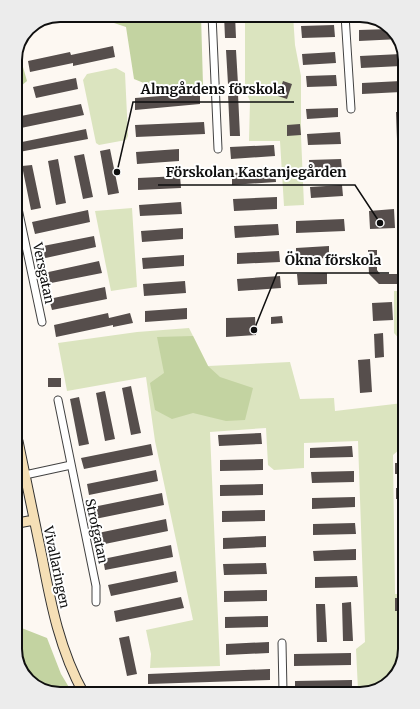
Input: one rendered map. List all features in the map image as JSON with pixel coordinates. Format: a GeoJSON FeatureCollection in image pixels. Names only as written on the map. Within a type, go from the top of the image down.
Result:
{"type":"FeatureCollection","features":[{"type":"Feature","properties":{"kind":"street"},"geometry":{"type":"LineString","coordinates":[[212,22],[218,149]]}},
{"type":"Feature","properties":{"kind":"street"},"geometry":{"type":"LineString","coordinates":[[345,22],[351,109]]}},
{"type":"Feature","properties":{"kind":"street","name":"Versgatan"},"geometry":{"type":"LineString","coordinates":[[22,242],[42,322]]}},
{"type":"Feature","properties":{"kind":"street","name":"Strofgatan"},"geometry":{"type":"LineString","coordinates":[[58,400],[96,586],[96,602]]}},
{"type":"Feature","properties":{"kind":"street","name":"Vivallaringen"},"geometry":{"type":"LineString","coordinates":[[22,460],[53,613],[58,632],[71,667],[81,687]]}},
{"type":"Feature","properties":{"kind":"street"},"geometry":{"type":"LineString","coordinates":[[25,475],[71,465]]}},
{"type":"Feature","properties":{"kind":"street"},"geometry":{"type":"LineString","coordinates":[[22,522],[34,520]]}},
{"type":"Feature","properties":{"kind":"street"},"geometry":{"type":"LineString","coordinates":[[282,643],[283,687]]}},
{"type":"Feature","properties":{"kind":"green space"},"geometry":{"type":"Polygon","coordinates":[[[111,22],[201,22],[203,85],[156,88],[134,79],[126,27],[111,22]]]}},
{"type":"Feature","properties":{"kind":"green space"},"geometry":{"type":"Polygon","coordinates":[[[245,22],[293,22],[295,45],[301,76],[301,136],[304,205],[284,206],[280,141],[249,141],[250,101],[245,90],[245,22]]]}},
{"type":"Feature","properties":{"kind":"green space"},"geometry":{"type":"Polygon","coordinates":[[[22,64],[27,81],[22,85],[22,64]]]}},
{"type":"Feature","properties":{"kind":"green space"},"geometry":{"type":"Polygon","coordinates":[[[116,68],[125,73],[128,136],[126,140],[99,145],[96,143],[83,80],[87,74],[116,68]]]}},
{"type":"Feature","properties":{"kind":"green space"},"geometry":{"type":"Polygon","coordinates":[[[132,208],[137,287],[111,291],[95,211],[132,208]]]}},
{"type":"Feature","properties":{"kind":"green space"},"geometry":{"type":"Polygon","coordinates":[[[394,291],[398,291],[398,337],[394,333],[394,291]]]}},
{"type":"Feature","properties":{"kind":"green space"},"geometry":{"type":"Polygon","coordinates":[[[189,328],[208,366],[290,362],[300,399],[334,398],[335,411],[398,404],[398,451],[393,455],[395,594],[398,594],[398,654],[392,670],[381,681],[370,686],[358,687],[356,649],[365,642],[358,441],[304,443],[304,468],[274,470],[268,465],[266,428],[210,432],[220,666],[150,668],[151,654],[146,630],[193,620],[155,441],[146,377],[67,391],[58,343],[137,332],[189,328]]]}},
{"type":"Feature","properties":{"kind":"green space"},"geometry":{"type":"Polygon","coordinates":[[[193,336],[208,366],[220,377],[253,388],[245,420],[226,421],[193,413],[172,419],[155,410],[150,383],[164,373],[157,337],[193,336]]]}},
{"type":"Feature","properties":{"kind":"green space"},"geometry":{"type":"Polygon","coordinates":[[[22,628],[47,638],[61,674],[69,687],[48,685],[39,681],[31,674],[23,657],[22,628]]]}},
{"type":"Feature","properties":{"kind":"building"},"geometry":{"type":"Polygon","coordinates":[[[224,22],[235,22],[236,38],[225,38],[224,22]]]}},
{"type":"Feature","properties":{"kind":"building"},"geometry":{"type":"Polygon","coordinates":[[[334,25],[335,37],[302,38],[301,26],[334,25]]]}},
{"type":"Feature","properties":{"kind":"building"},"geometry":{"type":"Polygon","coordinates":[[[383,29],[392,39],[359,41],[359,30],[383,29]]]}},
{"type":"Feature","properties":{"kind":"building"},"geometry":{"type":"Polygon","coordinates":[[[113,46],[115,57],[73,66],[73,63],[30,72],[28,61],[70,52],[71,55],[113,46]]]}},
{"type":"Feature","properties":{"kind":"building"},"geometry":{"type":"Polygon","coordinates":[[[226,50],[236,50],[238,84],[228,84],[226,50]]]}},
{"type":"Feature","properties":{"kind":"building"},"geometry":{"type":"Polygon","coordinates":[[[335,52],[336,63],[303,65],[302,54],[335,52]]]}},
{"type":"Feature","properties":{"kind":"building"},"geometry":{"type":"Polygon","coordinates":[[[397,54],[398,66],[361,68],[360,56],[397,54]]]}},
{"type":"Feature","properties":{"kind":"building"},"geometry":{"type":"Polygon","coordinates":[[[336,75],[337,86],[307,87],[306,76],[336,75]]]}},
{"type":"Feature","properties":{"kind":"building"},"geometry":{"type":"Polygon","coordinates":[[[76,78],[78,89],[36,98],[33,87],[76,78]]]}},
{"type":"Feature","properties":{"kind":"building"},"geometry":{"type":"Polygon","coordinates":[[[283,81],[292,84],[287,99],[278,96],[283,81]]]}},
{"type":"Feature","properties":{"kind":"building"},"geometry":{"type":"Polygon","coordinates":[[[398,81],[398,92],[362,94],[362,83],[398,81]]]}},
{"type":"Feature","properties":{"kind":"building"},"geometry":{"type":"Polygon","coordinates":[[[200,93],[200,104],[135,110],[135,98],[200,93]]]}},
{"type":"Feature","properties":{"kind":"building"},"geometry":{"type":"Polygon","coordinates":[[[228,94],[238,94],[240,136],[230,136],[228,94]]]}},
{"type":"Feature","properties":{"kind":"building"},"geometry":{"type":"Polygon","coordinates":[[[81,104],[84,115],[22,128],[22,116],[81,104]]]}},
{"type":"Feature","properties":{"kind":"building"},"geometry":{"type":"Polygon","coordinates":[[[338,108],[338,117],[307,119],[306,109],[338,108]]]}},
{"type":"Feature","properties":{"kind":"building"},"geometry":{"type":"Polygon","coordinates":[[[396,112],[398,112],[398,139],[396,112]]]}},
{"type":"Feature","properties":{"kind":"building"},"geometry":{"type":"Polygon","coordinates":[[[204,122],[205,134],[136,137],[135,125],[204,122]]]}},
{"type":"Feature","properties":{"kind":"building"},"geometry":{"type":"Polygon","coordinates":[[[300,124],[301,135],[287,136],[287,125],[300,124]]]}},
{"type":"Feature","properties":{"kind":"building"},"geometry":{"type":"Polygon","coordinates":[[[86,129],[88,139],[22,151],[22,142],[86,129]]]}},
{"type":"Feature","properties":{"kind":"building"},"geometry":{"type":"Polygon","coordinates":[[[340,132],[341,144],[308,145],[307,134],[340,132]]]}},
{"type":"Feature","properties":{"kind":"building"},"geometry":{"type":"Polygon","coordinates":[[[274,145],[275,156],[231,159],[230,147],[274,145]]]}},
{"type":"Feature","properties":{"kind":"building"},"geometry":{"type":"Polygon","coordinates":[[[110,149],[119,193],[108,195],[100,151],[110,149]]]}},
{"type":"Feature","properties":{"kind":"building"},"geometry":{"type":"Polygon","coordinates":[[[179,149],[179,161],[137,164],[136,152],[179,149]]]}},
{"type":"Feature","properties":{"kind":"building"},"geometry":{"type":"Polygon","coordinates":[[[84,154],[93,197],[83,199],[74,156],[84,154]]]}},
{"type":"Feature","properties":{"kind":"building"},"geometry":{"type":"Polygon","coordinates":[[[58,159],[66,203],[56,205],[48,161],[58,159]]]}},
{"type":"Feature","properties":{"kind":"building"},"geometry":{"type":"Polygon","coordinates":[[[341,159],[342,170],[310,171],[309,160],[341,159]]]}},
{"type":"Feature","properties":{"kind":"building"},"geometry":{"type":"Polygon","coordinates":[[[32,165],[41,208],[31,210],[22,166],[32,165]]]}},
{"type":"Feature","properties":{"kind":"building"},"geometry":{"type":"Polygon","coordinates":[[[275,171],[276,182],[232,185],[232,173],[275,171]]]}},
{"type":"Feature","properties":{"kind":"building"},"geometry":{"type":"Polygon","coordinates":[[[180,176],[181,188],[138,190],[138,178],[180,176]]]}},
{"type":"Feature","properties":{"kind":"building"},"geometry":{"type":"Polygon","coordinates":[[[342,185],[343,196],[311,198],[310,187],[342,185]]]}},
{"type":"Feature","properties":{"kind":"building"},"geometry":{"type":"Polygon","coordinates":[[[277,197],[277,209],[234,211],[233,199],[277,197]]]}},
{"type":"Feature","properties":{"kind":"building"},"geometry":{"type":"Polygon","coordinates":[[[181,202],[182,214],[140,216],[139,205],[181,202]]]}},
{"type":"Feature","properties":{"kind":"building"},"geometry":{"type":"Polygon","coordinates":[[[394,209],[395,228],[370,229],[369,211],[394,209]]]}},
{"type":"Feature","properties":{"kind":"building"},"geometry":{"type":"Polygon","coordinates":[[[88,210],[90,222],[35,234],[32,222],[88,210]]]}},
{"type":"Feature","properties":{"kind":"building"},"geometry":{"type":"Polygon","coordinates":[[[344,219],[345,231],[296,233],[296,221],[344,219]]]}},
{"type":"Feature","properties":{"kind":"building"},"geometry":{"type":"Polygon","coordinates":[[[278,224],[279,235],[235,238],[234,226],[278,224]]]}},
{"type":"Feature","properties":{"kind":"building"},"geometry":{"type":"Polygon","coordinates":[[[183,228],[183,239],[142,242],[141,231],[183,228]]]}},
{"type":"Feature","properties":{"kind":"building"},"geometry":{"type":"Polygon","coordinates":[[[94,236],[96,247],[41,259],[38,247],[94,236]]]}},
{"type":"Feature","properties":{"kind":"building"},"geometry":{"type":"Polygon","coordinates":[[[329,246],[329,258],[296,259],[296,248],[329,246]]]}},
{"type":"Feature","properties":{"kind":"building"},"geometry":{"type":"Polygon","coordinates":[[[368,250],[377,250],[377,270],[380,274],[398,274],[398,284],[379,284],[369,274],[368,250]]]}},
{"type":"Feature","properties":{"kind":"building"},"geometry":{"type":"Polygon","coordinates":[[[279,251],[280,262],[237,264],[237,253],[279,251]]]}},
{"type":"Feature","properties":{"kind":"building"},"geometry":{"type":"Polygon","coordinates":[[[184,255],[184,266],[143,269],[142,258],[184,255]]]}},
{"type":"Feature","properties":{"kind":"building"},"geometry":{"type":"Polygon","coordinates":[[[99,261],[102,273],[46,284],[44,273],[99,261]]]}},
{"type":"Feature","properties":{"kind":"building"},"geometry":{"type":"Polygon","coordinates":[[[327,273],[327,284],[298,285],[297,274],[327,273]]]}},
{"type":"Feature","properties":{"kind":"building"},"geometry":{"type":"Polygon","coordinates":[[[280,276],[281,288],[238,291],[237,279],[280,276]]]}},
{"type":"Feature","properties":{"kind":"building"},"geometry":{"type":"Polygon","coordinates":[[[185,281],[186,293],[144,296],[143,284],[185,281]]]}},
{"type":"Feature","properties":{"kind":"building"},"geometry":{"type":"Polygon","coordinates":[[[105,287],[107,299],[52,310],[49,299],[105,287]]]}},
{"type":"Feature","properties":{"kind":"building"},"geometry":{"type":"Polygon","coordinates":[[[392,302],[393,320],[373,321],[372,303],[392,302]]]}},
{"type":"Feature","properties":{"kind":"building"},"geometry":{"type":"Polygon","coordinates":[[[187,308],[187,319],[145,322],[145,311],[187,308]]]}},
{"type":"Feature","properties":{"kind":"building"},"geometry":{"type":"Polygon","coordinates":[[[108,313],[109,318],[130,313],[133,323],[113,327],[113,325],[56,337],[54,325],[108,313]]]}},
{"type":"Feature","properties":{"kind":"building"},"geometry":{"type":"Polygon","coordinates":[[[282,316],[283,323],[271,324],[271,317],[282,316]]]}},
{"type":"Feature","properties":{"kind":"building"},"geometry":{"type":"Polygon","coordinates":[[[255,317],[256,335],[226,337],[226,318],[255,317]]]}},
{"type":"Feature","properties":{"kind":"building"},"geometry":{"type":"Polygon","coordinates":[[[383,333],[384,357],[375,358],[374,334],[383,333]]]}},
{"type":"Feature","properties":{"kind":"building"},"geometry":{"type":"Polygon","coordinates":[[[370,359],[372,392],[360,393],[358,360],[370,359]]]}},
{"type":"Feature","properties":{"kind":"building"},"geometry":{"type":"Polygon","coordinates":[[[48,378],[61,378],[61,387],[48,387],[48,378]]]}},
{"type":"Feature","properties":{"kind":"building"},"geometry":{"type":"Polygon","coordinates":[[[131,386],[141,433],[131,435],[122,388],[131,386]]]}},
{"type":"Feature","properties":{"kind":"building"},"geometry":{"type":"Polygon","coordinates":[[[105,391],[115,439],[105,441],[96,393],[105,391]]]}},
{"type":"Feature","properties":{"kind":"building"},"geometry":{"type":"Polygon","coordinates":[[[79,397],[89,444],[79,446],[70,399],[79,397]]]}},
{"type":"Feature","properties":{"kind":"building"},"geometry":{"type":"Polygon","coordinates":[[[261,433],[262,444],[219,446],[218,435],[261,433]]]}},
{"type":"Feature","properties":{"kind":"building"},"geometry":{"type":"Polygon","coordinates":[[[151,444],[153,455],[84,469],[81,458],[151,444]]]}},
{"type":"Feature","properties":{"kind":"building"},"geometry":{"type":"Polygon","coordinates":[[[352,446],[353,457],[310,458],[310,448],[352,446]]]}},
{"type":"Feature","properties":{"kind":"building"},"geometry":{"type":"Polygon","coordinates":[[[263,459],[263,470],[220,471],[220,460],[263,459]]]}},
{"type":"Feature","properties":{"kind":"building"},"geometry":{"type":"Polygon","coordinates":[[[395,463],[398,463],[398,474],[395,474],[395,463]]]}},
{"type":"Feature","properties":{"kind":"building"},"geometry":{"type":"Polygon","coordinates":[[[156,470],[158,481],[89,495],[87,484],[156,470]]]}},
{"type":"Feature","properties":{"kind":"building"},"geometry":{"type":"Polygon","coordinates":[[[354,471],[354,482],[312,483],[311,472],[354,471]]]}},
{"type":"Feature","properties":{"kind":"building"},"geometry":{"type":"Polygon","coordinates":[[[263,484],[263,495],[220,496],[220,485],[263,484]]]}},
{"type":"Feature","properties":{"kind":"building"},"geometry":{"type":"Polygon","coordinates":[[[396,488],[398,488],[398,499],[396,499],[396,488]]]}},
{"type":"Feature","properties":{"kind":"building"},"geometry":{"type":"Polygon","coordinates":[[[162,493],[164,505],[95,519],[93,507],[162,493]]]}},
{"type":"Feature","properties":{"kind":"building"},"geometry":{"type":"Polygon","coordinates":[[[355,497],[355,507],[312,509],[312,498],[355,497]]]}},
{"type":"Feature","properties":{"kind":"building"},"geometry":{"type":"Polygon","coordinates":[[[265,510],[265,521],[222,522],[222,511],[265,510]]]}},
{"type":"Feature","properties":{"kind":"building"},"geometry":{"type":"Polygon","coordinates":[[[397,514],[398,514],[398,525],[397,514]]]}},
{"type":"Feature","properties":{"kind":"building"},"geometry":{"type":"Polygon","coordinates":[[[166,519],[168,531],[100,545],[98,533],[166,519]]]}},
{"type":"Feature","properties":{"kind":"building"},"geometry":{"type":"Polygon","coordinates":[[[355,523],[356,534],[313,535],[313,524],[355,523]]]}},
{"type":"Feature","properties":{"kind":"building"},"geometry":{"type":"Polygon","coordinates":[[[266,536],[266,547],[223,549],[223,538],[266,536]]]}},
{"type":"Feature","properties":{"kind":"building"},"geometry":{"type":"Polygon","coordinates":[[[171,545],[173,557],[105,570],[103,559],[171,545]]]}},
{"type":"Feature","properties":{"kind":"building"},"geometry":{"type":"Polygon","coordinates":[[[356,549],[356,560],[314,561],[313,551],[356,549]]]}},
{"type":"Feature","properties":{"kind":"building"},"geometry":{"type":"Polygon","coordinates":[[[266,563],[267,574],[224,575],[223,564],[266,563]]]}},
{"type":"Feature","properties":{"kind":"building"},"geometry":{"type":"Polygon","coordinates":[[[176,571],[178,582],[111,596],[108,585],[176,571]]]}},
{"type":"Feature","properties":{"kind":"building"},"geometry":{"type":"Polygon","coordinates":[[[357,576],[358,587],[315,588],[315,577],[357,576]]]}},
{"type":"Feature","properties":{"kind":"building"},"geometry":{"type":"Polygon","coordinates":[[[267,590],[267,601],[224,602],[224,591],[267,590]]]}},
{"type":"Feature","properties":{"kind":"building"},"geometry":{"type":"Polygon","coordinates":[[[181,597],[184,608],[116,622],[114,611],[181,597]]]}},
{"type":"Feature","properties":{"kind":"building"},"geometry":{"type":"Polygon","coordinates":[[[395,598],[398,598],[398,611],[395,611],[395,598]]]}},
{"type":"Feature","properties":{"kind":"building"},"geometry":{"type":"Polygon","coordinates":[[[351,602],[353,641],[343,641],[342,603],[351,602]]]}},
{"type":"Feature","properties":{"kind":"building"},"geometry":{"type":"Polygon","coordinates":[[[316,604],[325,604],[327,642],[317,642],[316,604]]]}},
{"type":"Feature","properties":{"kind":"building"},"geometry":{"type":"Polygon","coordinates":[[[268,616],[268,627],[225,628],[225,617],[268,616]]]}},
{"type":"Feature","properties":{"kind":"building"},"geometry":{"type":"Polygon","coordinates":[[[129,636],[137,674],[127,676],[119,638],[129,636]]]}},
{"type":"Feature","properties":{"kind":"building"},"geometry":{"type":"Polygon","coordinates":[[[269,642],[269,653],[226,655],[226,644],[269,642]]]}},
{"type":"Feature","properties":{"kind":"building"},"geometry":{"type":"Polygon","coordinates":[[[351,653],[351,665],[294,666],[294,654],[351,653]]]}},
{"type":"Feature","properties":{"kind":"building"},"geometry":{"type":"Polygon","coordinates":[[[270,669],[270,680],[148,684],[148,674],[270,669]]]}},
{"type":"Feature","properties":{"kind":"building"},"geometry":{"type":"Polygon","coordinates":[[[352,680],[352,687],[295,687],[295,681],[352,680]]]}},
{"type":"Feature","properties":{"kind":"place","name":"Almgårdens förskola"},"geometry":{"type":"Point","coordinates":[117,172]}},
{"type":"Feature","properties":{"kind":"place","name":"Förskolan Kastanjegården"},"geometry":{"type":"Point","coordinates":[380,223]}},
{"type":"Feature","properties":{"kind":"place","name":"Ökna förskola"},"geometry":{"type":"Point","coordinates":[254,330]}}]}
